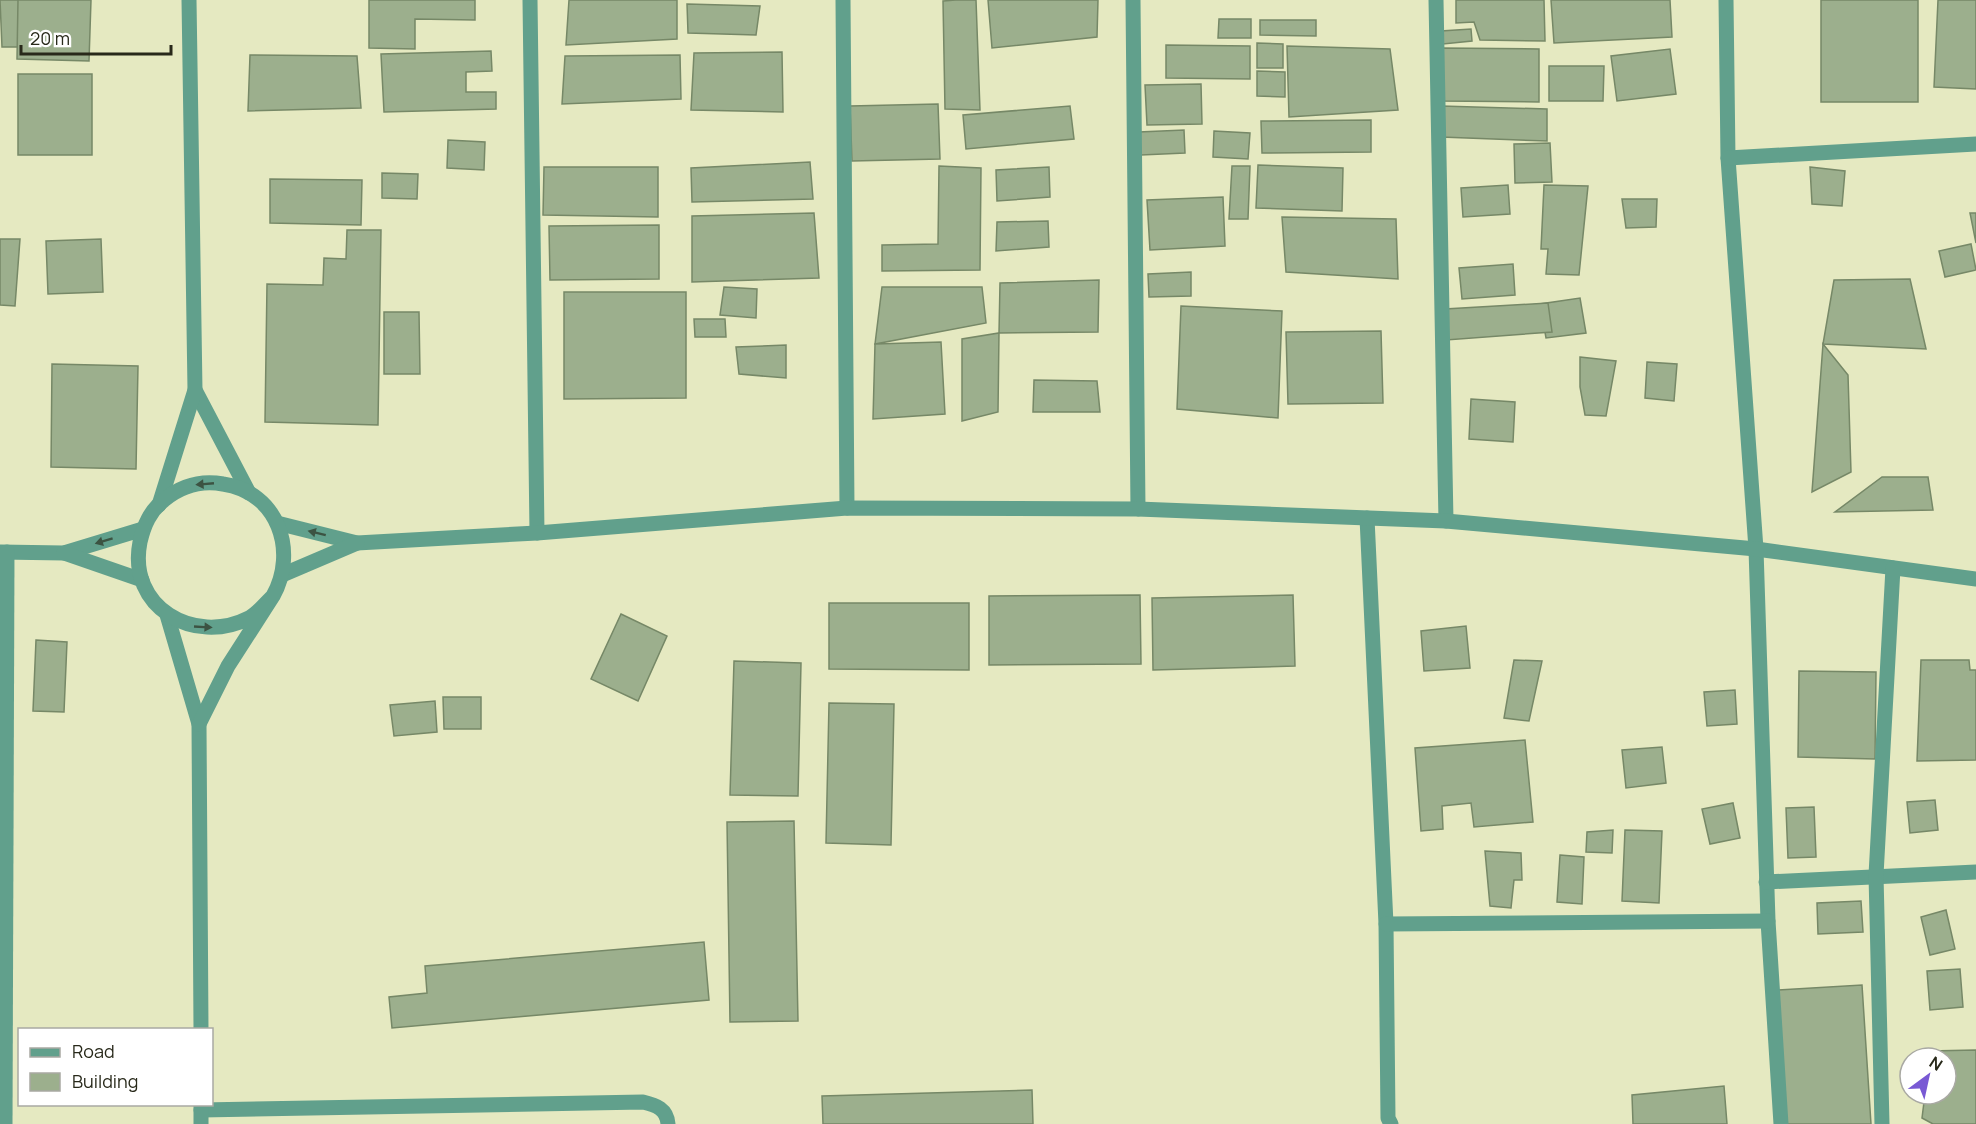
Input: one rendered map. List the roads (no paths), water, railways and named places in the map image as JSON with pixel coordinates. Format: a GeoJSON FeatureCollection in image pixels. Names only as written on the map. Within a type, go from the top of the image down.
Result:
{"type":"FeatureCollection","features":[{"type":"Feature","properties":{"kind":"street"},"geometry":{"type":"LineString","coordinates":[[159,505],[195,390],[189,0]]}},
{"type":"Feature","properties":{"kind":"street"},"geometry":{"type":"LineString","coordinates":[[530,0],[537,533]]}},
{"type":"Feature","properties":{"kind":"street"},"geometry":{"type":"LineString","coordinates":[[843,0],[848,508]]}},
{"type":"Feature","properties":{"kind":"street"},"geometry":{"type":"LineString","coordinates":[[1133,0],[1138,509]]}},
{"type":"Feature","properties":{"kind":"street"},"geometry":{"type":"LineString","coordinates":[[1436,0],[1446,521]]}},
{"type":"Feature","properties":{"kind":"street"},"geometry":{"type":"LineString","coordinates":[[1726,0],[1728,158],[1756,549],[1768,921],[1782,1124]]}},
{"type":"Feature","properties":{"kind":"street"},"geometry":{"type":"LineString","coordinates":[[1728,158],[1976,144]]}},
{"type":"Feature","properties":{"kind":"street"},"geometry":{"type":"LineString","coordinates":[[195,390],[249,493]]}},
{"type":"Feature","properties":{"kind":"street"},"geometry":{"type":"LineString","coordinates":[[199,724],[228,666],[273,596],[282,575],[285,557],[283,540],[277,523],[265,507],[249,493],[232,485],[212,482],[192,485],[174,492],[150,516],[143,529],[138,554],[142,580],[152,599],[167,615],[194,627],[224,628],[252,617],[273,596]]}},
{"type":"Feature","properties":{"kind":"street"},"geometry":{"type":"LineString","coordinates":[[277,523],[357,543],[537,533],[848,508],[1138,509],[1446,521],[1756,549],[1976,579]]}},
{"type":"Feature","properties":{"kind":"street"},"geometry":{"type":"LineString","coordinates":[[1367,518],[1386,924],[1388,1118],[1391,1124]]}},
{"type":"Feature","properties":{"kind":"street"},"geometry":{"type":"LineString","coordinates":[[5,1124],[4,552],[64,553],[143,529]]}},
{"type":"Feature","properties":{"kind":"street"},"geometry":{"type":"LineString","coordinates":[[282,575],[357,543]]}},
{"type":"Feature","properties":{"kind":"street"},"geometry":{"type":"LineString","coordinates":[[64,553],[142,580]]}},
{"type":"Feature","properties":{"kind":"street"},"geometry":{"type":"LineString","coordinates":[[1882,1124],[1876,875],[1893,568]]}},
{"type":"Feature","properties":{"kind":"street"},"geometry":{"type":"LineString","coordinates":[[167,615],[199,724],[201,1028]]}},
{"type":"Feature","properties":{"kind":"street"},"geometry":{"type":"LineString","coordinates":[[1767,882],[1976,872]]}},
{"type":"Feature","properties":{"kind":"street"},"geometry":{"type":"LineString","coordinates":[[1386,924],[1768,921]]}},
{"type":"Feature","properties":{"kind":"street"},"geometry":{"type":"LineString","coordinates":[[201,1113],[643,1102],[658,1106],[667,1116],[668,1124]]}}]}
